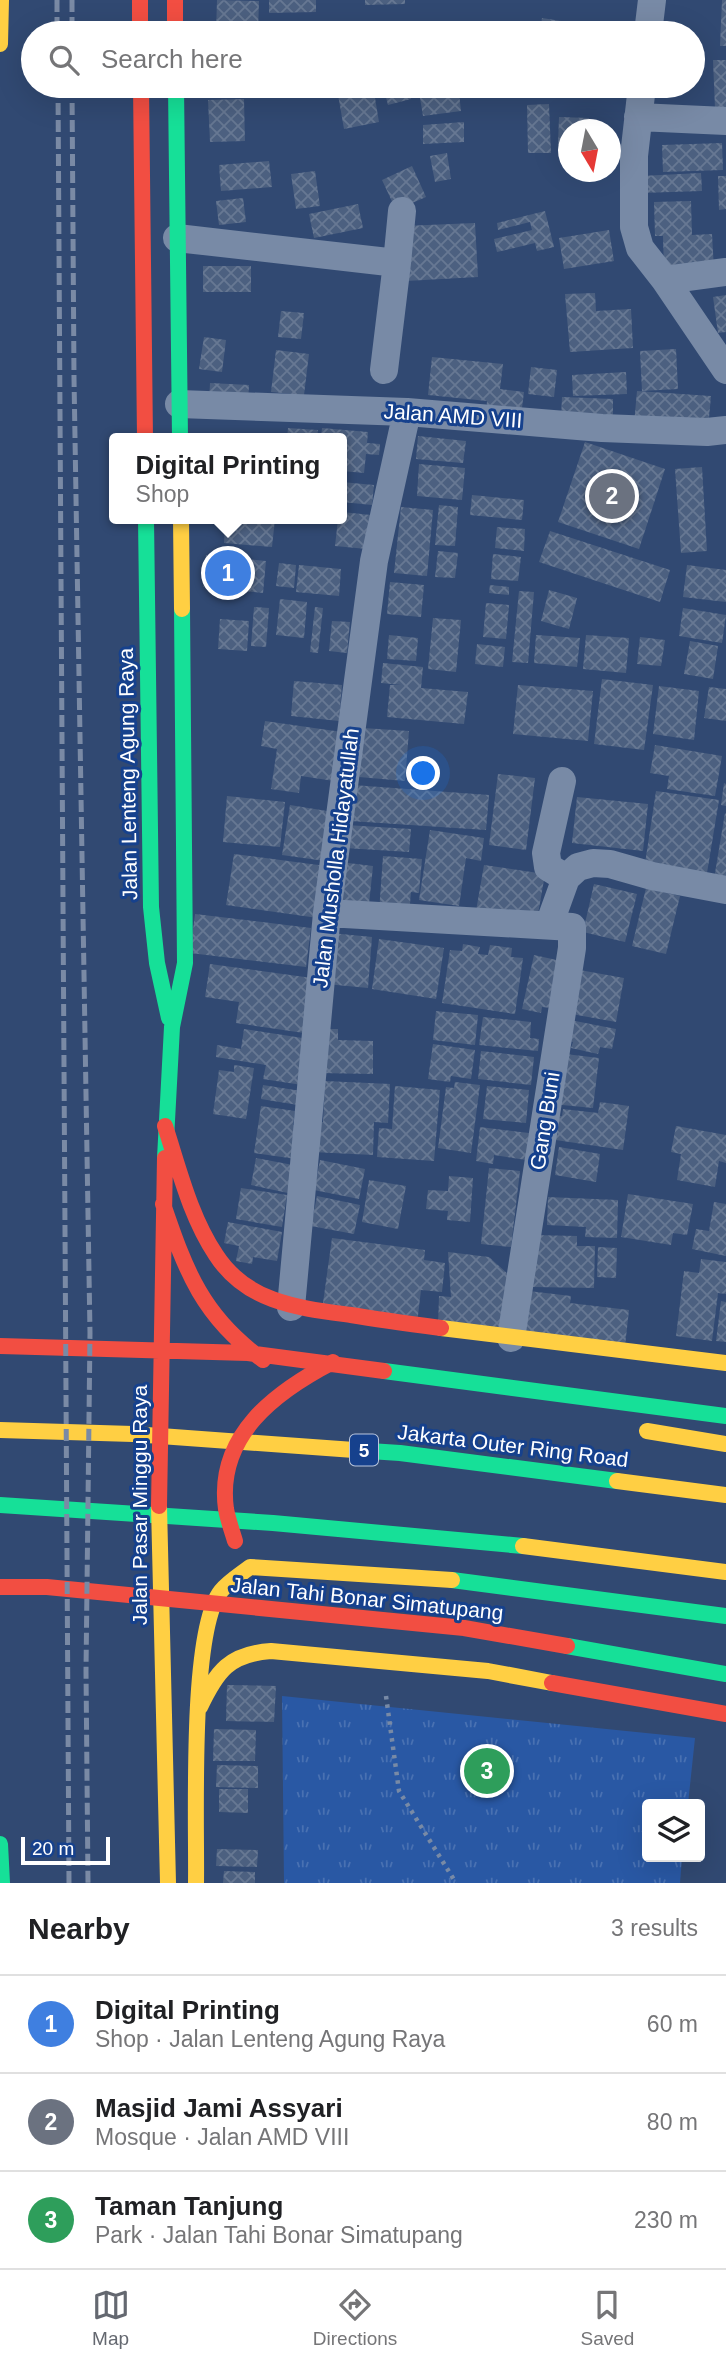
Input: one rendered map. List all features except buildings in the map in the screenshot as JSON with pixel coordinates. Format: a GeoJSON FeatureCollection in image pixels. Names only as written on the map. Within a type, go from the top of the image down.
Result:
{"type":"FeatureCollection","features":[{"type":"Feature","properties":{"kind":"main road"},"geometry":{"type":"LineString","coordinates":[[0,44],[1,0]]}},
{"type":"Feature","properties":{"kind":"main road"},"geometry":{"type":"LineString","coordinates":[[140,0],[140,21]]}},
{"type":"Feature","properties":{"kind":"main road"},"geometry":{"type":"LineString","coordinates":[[175,0],[175,21]]}},
{"type":"Feature","properties":{"kind":"main road"},"geometry":{"type":"LineString","coordinates":[[141,98],[145,433]]}},
{"type":"Feature","properties":{"kind":"main road"},"geometry":{"type":"LineString","coordinates":[[176,98],[180,433]]}},
{"type":"Feature","properties":{"kind":"main road","name":"Jalan Lenteng Agung Raya"},"geometry":{"type":"LineString","coordinates":[[146,524],[150,908],[162,996],[172,1027]]}},
{"type":"Feature","properties":{"kind":"main road","name":"Jalan Lenteng Agung Raya"},"geometry":{"type":"LineString","coordinates":[[165,1126],[172,1027],[185,963],[181,524]]}},
{"type":"Feature","properties":{"kind":"main road"},"geometry":{"type":"LineString","coordinates":[[165,1126],[198,1223],[210,1246],[228,1271],[246,1287],[291,1307],[440,1329],[726,1363]]}},
{"type":"Feature","properties":{"kind":"main road","name":"Jalan Pasar Minggu Raya"},"geometry":{"type":"LineString","coordinates":[[165,1126],[159,1509],[168,1883]]}},
{"type":"Feature","properties":{"kind":"main road"},"geometry":{"type":"LineString","coordinates":[[163,1204],[182,1262],[200,1299],[234,1337],[255,1355],[298,1378],[321,1383]]}},
{"type":"Feature","properties":{"kind":"main road"},"geometry":{"type":"LineString","coordinates":[[396,1339],[440,1329]]}},
{"type":"Feature","properties":{"kind":"main road"},"geometry":{"type":"LineString","coordinates":[[0,1346],[247,1353],[726,1416]]}},
{"type":"Feature","properties":{"kind":"main road"},"geometry":{"type":"LineString","coordinates":[[250,1567],[235,1541],[227,1515],[224,1487],[227,1466],[245,1428],[257,1412],[298,1378],[363,1349]]}},
{"type":"Feature","properties":{"kind":"main road"},"geometry":{"type":"LineString","coordinates":[[633,1429],[726,1444]]}},
{"type":"Feature","properties":{"kind":"main road","name":"Jakarta Outer Ring Road"},"geometry":{"type":"LineString","coordinates":[[0,1430],[132,1434],[376,1451],[726,1495]]}},
{"type":"Feature","properties":{"kind":"main road"},"geometry":{"type":"LineString","coordinates":[[0,1505],[181,1515],[376,1531],[653,1561],[726,1572]]}},
{"type":"Feature","properties":{"kind":"main road"},"geometry":{"type":"LineString","coordinates":[[196,1883],[198,1712],[204,1639],[211,1609],[221,1590],[250,1567],[443,1579],[726,1616]]}},
{"type":"Feature","properties":{"kind":"main road"},"geometry":{"type":"LineString","coordinates":[[335,1572],[361,1591]]}},
{"type":"Feature","properties":{"kind":"main road","name":"Jalan Tahi Bonar Simatupang"},"geometry":{"type":"LineString","coordinates":[[0,1587],[47,1587],[464,1628],[726,1674]]}},
{"type":"Feature","properties":{"kind":"main road"},"geometry":{"type":"LineString","coordinates":[[380,1604],[488,1671]]}},
{"type":"Feature","properties":{"kind":"main road"},"geometry":{"type":"LineString","coordinates":[[198,1712],[212,1681],[222,1668],[245,1654],[280,1652],[488,1671],[726,1714]]}},
{"type":"Feature","properties":{"kind":"main road"},"geometry":{"type":"LineString","coordinates":[[0,1844],[2,1883]]}},
{"type":"Feature","properties":{"kind":"street"},"geometry":{"type":"LineString","coordinates":[[649,21],[652,0]]}},
{"type":"Feature","properties":{"kind":"street"},"geometry":{"type":"LineString","coordinates":[[640,98],[634,156],[634,227],[640,248],[726,370]]}},
{"type":"Feature","properties":{"kind":"street"},"geometry":{"type":"LineString","coordinates":[[638,117],[726,121]]}},
{"type":"Feature","properties":{"kind":"street"},"geometry":{"type":"LineString","coordinates":[[384,370],[402,211]]}},
{"type":"Feature","properties":{"kind":"street"},"geometry":{"type":"LineString","coordinates":[[177,238],[397,263]]}},
{"type":"Feature","properties":{"kind":"street"},"geometry":{"type":"LineString","coordinates":[[665,280],[726,272]]}},
{"type":"Feature","properties":{"kind":"street","name":"Jalan AMD VIII"},"geometry":{"type":"LineString","coordinates":[[179,404],[407,412],[603,428],[707,432],[726,430]]}},
{"type":"Feature","properties":{"kind":"street","name":"Jalan Musholla Hidayatullah"},"geometry":{"type":"LineString","coordinates":[[291,1307],[327,913],[374,561],[407,412]]}},
{"type":"Feature","properties":{"kind":"street"},"geometry":{"type":"LineString","coordinates":[[562,781],[546,853],[548,867],[566,878]]}},
{"type":"Feature","properties":{"kind":"street"},"geometry":{"type":"LineString","coordinates":[[549,925],[566,878],[578,867],[593,863],[610,864],[653,876],[726,890]]}},
{"type":"Feature","properties":{"kind":"street","name":"Gang Buni"},"geometry":{"type":"LineString","coordinates":[[327,913],[572,927],[572,948],[511,1338]]}},
{"type":"Feature","properties":{"kind":"path"},"geometry":{"type":"LineString","coordinates":[[381,1660],[399,1791],[456,1883]]}},
{"type":"Feature","properties":{"kind":"green space"},"geometry":{"type":"Polygon","coordinates":[[[282,1696],[695,1738],[689,1799],[642,1799],[642,1862],[682,1862],[680,1883],[284,1883],[282,1696]]]}},
{"type":"Feature","properties":{"kind":"railway"},"geometry":{"type":"LineString","coordinates":[[57,0],[57,21]]}},
{"type":"Feature","properties":{"kind":"railway"},"geometry":{"type":"LineString","coordinates":[[72,0],[72,21]]}},
{"type":"Feature","properties":{"kind":"railway"},"geometry":{"type":"LineString","coordinates":[[58,98],[69,1883]]}},
{"type":"Feature","properties":{"kind":"railway"},"geometry":{"type":"LineString","coordinates":[[72,98],[74,378],[90,1333],[86,1671],[88,1883]]}},
{"type":"Feature","properties":{"kind":"traffic: fast"},"geometry":{"type":"LineString","coordinates":[[176,98],[180,433]]}},
{"type":"Feature","properties":{"kind":"traffic: fast"},"geometry":{"type":"LineString","coordinates":[[146,524],[151,907],[157,963],[169,1018]]}},
{"type":"Feature","properties":{"kind":"traffic: fast"},"geometry":{"type":"LineString","coordinates":[[165,1158],[172,1027],[185,963],[182,609]]}},
{"type":"Feature","properties":{"kind":"traffic: fast"},"geometry":{"type":"LineString","coordinates":[[384,1371],[726,1416]]}},
{"type":"Feature","properties":{"kind":"traffic: fast"},"geometry":{"type":"LineString","coordinates":[[354,1450],[400,1453],[617,1481]]}},
{"type":"Feature","properties":{"kind":"traffic: fast"},"geometry":{"type":"LineString","coordinates":[[0,1505],[273,1523],[523,1546]]}},
{"type":"Feature","properties":{"kind":"traffic: fast"},"geometry":{"type":"LineString","coordinates":[[452,1580],[726,1616]]}},
{"type":"Feature","properties":{"kind":"traffic: fast"},"geometry":{"type":"LineString","coordinates":[[567,1646],[726,1674]]}},
{"type":"Feature","properties":{"kind":"traffic: fast"},"geometry":{"type":"LineString","coordinates":[[0,1844],[2,1883]]}},
{"type":"Feature","properties":{"kind":"traffic: slow"},"geometry":{"type":"LineString","coordinates":[[0,44],[1,0]]}},
{"type":"Feature","properties":{"kind":"traffic: slow"},"geometry":{"type":"LineString","coordinates":[[181,524],[182,609]]}},
{"type":"Feature","properties":{"kind":"traffic: slow"},"geometry":{"type":"LineString","coordinates":[[441,1328],[726,1363]]}},
{"type":"Feature","properties":{"kind":"traffic: slow"},"geometry":{"type":"LineString","coordinates":[[0,1430],[133,1434],[354,1450]]}},
{"type":"Feature","properties":{"kind":"traffic: slow"},"geometry":{"type":"LineString","coordinates":[[647,1431],[726,1444]]}},
{"type":"Feature","properties":{"kind":"traffic: slow"},"geometry":{"type":"LineString","coordinates":[[617,1481],[726,1495]]}},
{"type":"Feature","properties":{"kind":"traffic: slow"},"geometry":{"type":"LineString","coordinates":[[159,1506],[168,1883]]}},
{"type":"Feature","properties":{"kind":"traffic: slow"},"geometry":{"type":"LineString","coordinates":[[523,1546],[726,1572]]}},
{"type":"Feature","properties":{"kind":"traffic: slow"},"geometry":{"type":"LineString","coordinates":[[196,1883],[199,1686],[211,1613],[221,1591],[250,1567],[452,1580]]}},
{"type":"Feature","properties":{"kind":"traffic: slow"},"geometry":{"type":"LineString","coordinates":[[200,1707],[212,1683],[226,1667],[245,1656],[271,1651],[488,1671],[552,1683]]}},
{"type":"Feature","properties":{"kind":"traffic: jam"},"geometry":{"type":"LineString","coordinates":[[140,0],[140,21]]}},
{"type":"Feature","properties":{"kind":"traffic: jam"},"geometry":{"type":"LineString","coordinates":[[175,0],[175,21]]}},
{"type":"Feature","properties":{"kind":"traffic: jam"},"geometry":{"type":"LineString","coordinates":[[141,98],[145,433]]}},
{"type":"Feature","properties":{"kind":"traffic: jam"},"geometry":{"type":"LineString","coordinates":[[165,1126],[199,1224],[216,1255],[243,1284],[294,1306],[441,1328]]}},
{"type":"Feature","properties":{"kind":"traffic: jam"},"geometry":{"type":"LineString","coordinates":[[159,1506],[165,1158]]}},
{"type":"Feature","properties":{"kind":"traffic: jam"},"geometry":{"type":"LineString","coordinates":[[163,1204],[189,1272],[211,1310],[242,1344],[263,1360]]}},
{"type":"Feature","properties":{"kind":"traffic: jam"},"geometry":{"type":"LineString","coordinates":[[0,1346],[248,1353],[384,1371]]}},
{"type":"Feature","properties":{"kind":"traffic: jam"},"geometry":{"type":"LineString","coordinates":[[235,1541],[226,1509],[225,1483],[230,1459],[240,1438],[271,1402],[290,1387],[333,1362]]}},
{"type":"Feature","properties":{"kind":"traffic: jam"},"geometry":{"type":"LineString","coordinates":[[0,1587],[47,1587],[464,1628],[567,1646]]}},
{"type":"Feature","properties":{"kind":"traffic: jam"},"geometry":{"type":"LineString","coordinates":[[552,1683],[726,1714]]}},
{"type":"Feature","properties":{"kind":"place","name":"Masjid Jami Assyari"},"geometry":{"type":"Point","coordinates":[612,496]}},
{"type":"Feature","properties":{"kind":"place","name":"Digital Printing"},"geometry":{"type":"Point","coordinates":[228,573]}},
{"type":"Feature","properties":{"kind":"place","name":"Taman Tanjung"},"geometry":{"type":"Point","coordinates":[487,1771]}}]}
